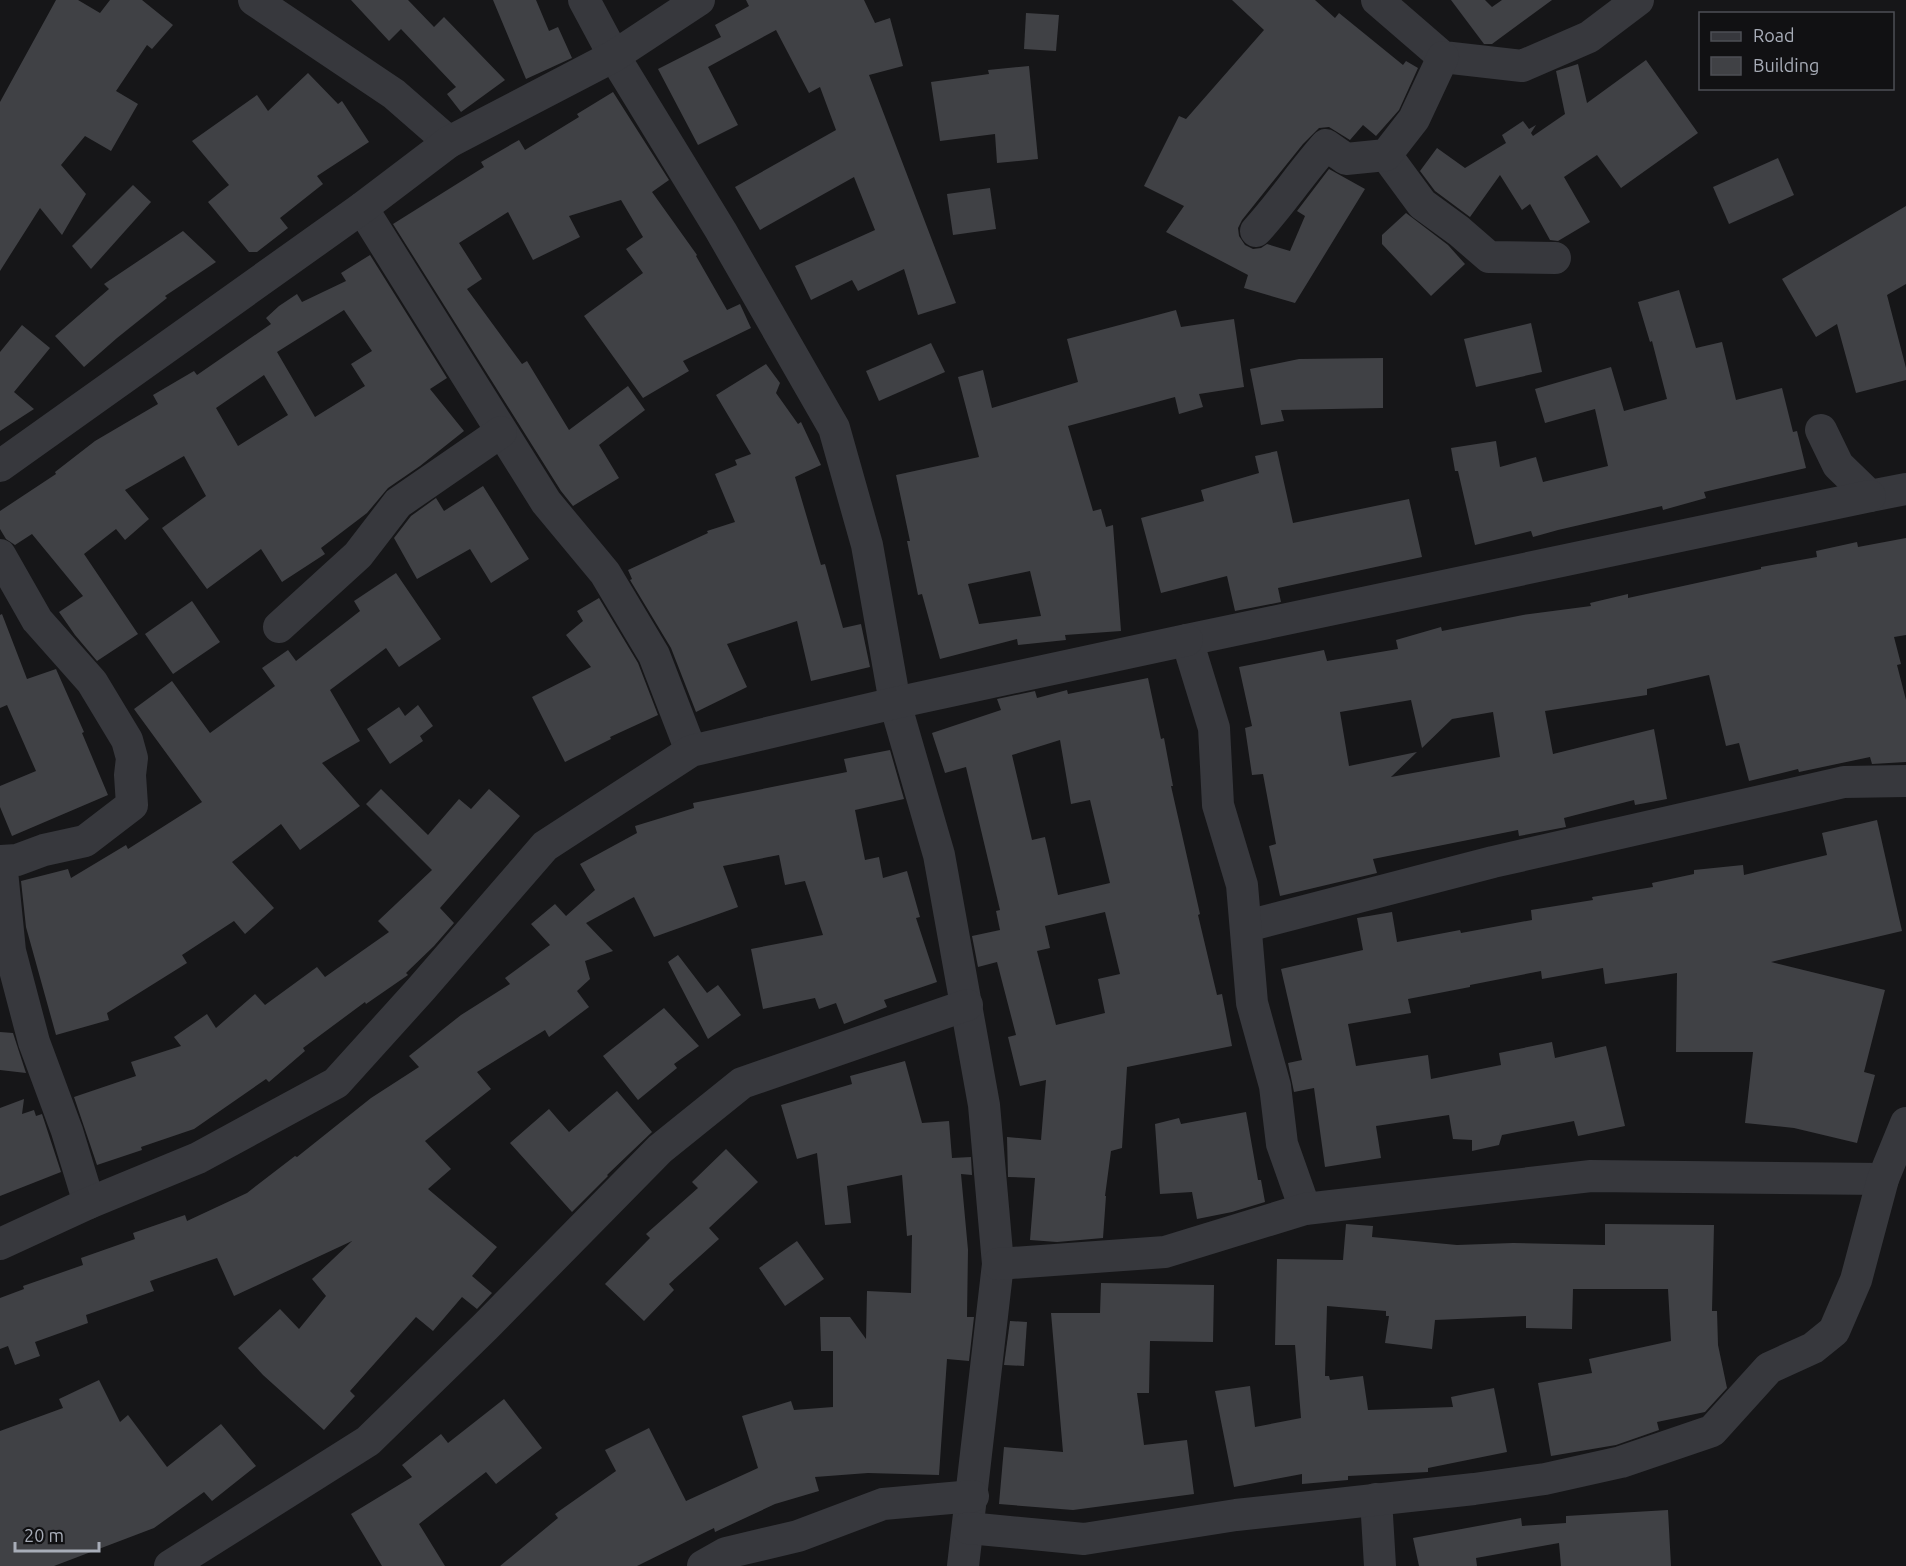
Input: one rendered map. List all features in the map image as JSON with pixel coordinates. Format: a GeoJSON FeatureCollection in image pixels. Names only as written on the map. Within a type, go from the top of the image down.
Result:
{"type":"FeatureCollection","features":[{"type":"Feature","properties":{"kind":"street"},"geometry":{"type":"LineString","coordinates":[[254,0],[394,94],[449,142]]}},
{"type":"Feature","properties":{"kind":"street"},"geometry":{"type":"LineString","coordinates":[[584,0],[614,56],[721,231],[834,428],[867,545],[896,703],[939,855],[984,1105],[998,1264],[973,1496],[963,1566]]}},
{"type":"Feature","properties":{"kind":"street"},"geometry":{"type":"LineString","coordinates":[[0,466],[362,208],[449,142],[614,56],[699,0]]}},
{"type":"Feature","properties":{"kind":"street"},"geometry":{"type":"LineString","coordinates":[[1377,0],[1443,57],[1522,66],[1589,37],[1638,0]]}},
{"type":"Feature","properties":{"kind":"street"},"geometry":{"type":"LineString","coordinates":[[1256,231],[1276,209],[1303,170],[1326,145],[1346,159],[1386,155],[1414,119],[1443,57]]}},
{"type":"Feature","properties":{"kind":"street"},"geometry":{"type":"LineString","coordinates":[[1386,155],[1422,204],[1489,256],[1555,258]]}},
{"type":"Feature","properties":{"kind":"street"},"geometry":{"type":"LineString","coordinates":[[362,208],[546,502],[605,573],[654,655],[691,751]]}},
{"type":"Feature","properties":{"kind":"street"},"geometry":{"type":"LineString","coordinates":[[1821,430],[1838,465],[1870,496]]}},
{"type":"Feature","properties":{"kind":"street"},"geometry":{"type":"LineString","coordinates":[[279,627],[358,555],[398,503],[501,432]]}},
{"type":"Feature","properties":{"kind":"street"},"geometry":{"type":"LineString","coordinates":[[0,1244],[89,1203],[198,1158],[336,1083],[545,846],[691,751],[896,703],[1187,640],[1906,489]]}},
{"type":"Feature","properties":{"kind":"street"},"geometry":{"type":"LineString","coordinates":[[0,555],[37,620],[92,681],[127,740],[132,758],[130,775],[132,805],[85,841],[44,850],[16,860],[1,861],[10,951],[34,1042],[67,1131],[89,1203]]}},
{"type":"Feature","properties":{"kind":"street"},"geometry":{"type":"LineString","coordinates":[[1187,640],[1214,728],[1218,805],[1242,885],[1252,1003],[1275,1086],[1282,1144],[1305,1209]]}},
{"type":"Feature","properties":{"kind":"street"},"geometry":{"type":"LineString","coordinates":[[1247,926],[1493,862],[1844,782],[1906,780]]}},
{"type":"Feature","properties":{"kind":"street"},"geometry":{"type":"LineString","coordinates":[[170,1566],[368,1441],[485,1327],[660,1149],[742,1083],[967,1005]]}},
{"type":"Feature","properties":{"kind":"street"},"geometry":{"type":"LineString","coordinates":[[968,1528],[1084,1539],[1236,1515],[1474,1490],[1545,1479],[1621,1462],[1712,1431],[1769,1368],[1813,1348],[1834,1331],[1856,1280],[1883,1179],[1906,1123]]}},
{"type":"Feature","properties":{"kind":"street"},"geometry":{"type":"LineString","coordinates":[[998,1264],[1165,1252],[1305,1209],[1591,1176],[1883,1179]]}},
{"type":"Feature","properties":{"kind":"street"},"geometry":{"type":"LineString","coordinates":[[703,1566],[726,1553],[798,1536],[883,1504],[973,1496]]}},
{"type":"Feature","properties":{"kind":"street"},"geometry":{"type":"LineString","coordinates":[[1376,1499],[1380,1566]]}},
{"type":"Feature","properties":{"kind":"building"},"geometry":{"type":"Polygon","coordinates":[[[56,0],[78,0],[100,13],[110,0],[142,0],[173,25],[152,49],[147,45],[116,91],[138,104],[111,151],[85,136],[61,165],[86,194],[62,235],[40,208],[0,271],[0,102],[56,0]]]}},
{"type":"Feature","properties":{"kind":"building"},"geometry":{"type":"Polygon","coordinates":[[[351,0],[408,0],[434,27],[444,17],[505,80],[461,112],[447,94],[456,87],[401,29],[389,41],[351,0]]]}},
{"type":"Feature","properties":{"kind":"building"},"geometry":{"type":"Polygon","coordinates":[[[493,0],[536,0],[549,31],[558,27],[572,58],[526,79],[493,0]]]}},
{"type":"Feature","properties":{"kind":"building"},"geometry":{"type":"Polygon","coordinates":[[[746,0],[864,0],[875,23],[890,18],[903,66],[869,75],[956,303],[918,315],[904,269],[858,291],[852,280],[811,300],[795,266],[875,230],[854,177],[760,230],[735,187],[836,130],[820,87],[809,93],[776,30],[708,67],[738,125],[698,145],[658,69],[721,37],[715,25],[749,6],[746,0]]]}},
{"type":"Feature","properties":{"kind":"building"},"geometry":{"type":"Polygon","coordinates":[[[1232,0],[1315,0],[1335,18],[1339,13],[1403,65],[1406,61],[1418,68],[1399,110],[1376,136],[1363,125],[1350,140],[1329,127],[1319,128],[1303,144],[1242,220],[1238,228],[1239,236],[1245,245],[1253,249],[1267,244],[1290,251],[1305,216],[1297,211],[1329,169],[1365,189],[1295,303],[1244,288],[1248,275],[1166,232],[1184,206],[1144,186],[1179,116],[1186,119],[1264,30],[1232,0]]]}},
{"type":"Feature","properties":{"kind":"building"},"geometry":{"type":"Polygon","coordinates":[[[1451,0],[1485,0],[1492,7],[1502,0],[1552,0],[1492,44],[1484,44],[1451,0]]]}},
{"type":"Feature","properties":{"kind":"building"},"geometry":{"type":"Polygon","coordinates":[[[1026,13],[1059,15],[1056,51],[1024,49],[1026,13]]]}},
{"type":"Feature","properties":{"kind":"building"},"geometry":{"type":"Polygon","coordinates":[[[1646,60],[1698,133],[1621,188],[1597,155],[1564,177],[1590,222],[1558,241],[1550,240],[1530,204],[1522,210],[1500,175],[1470,217],[1435,191],[1420,171],[1437,148],[1465,168],[1506,143],[1502,135],[1523,121],[1529,129],[1536,125],[1531,133],[1533,136],[1565,114],[1556,71],[1578,64],[1587,103],[1646,60]]]}},
{"type":"Feature","properties":{"kind":"building"},"geometry":{"type":"Polygon","coordinates":[[[1029,66],[1038,159],[997,163],[995,134],[940,141],[931,82],[989,74],[988,70],[1029,66]]]}},
{"type":"Feature","properties":{"kind":"building"},"geometry":{"type":"Polygon","coordinates":[[[308,73],[338,104],[342,101],[369,142],[317,176],[323,184],[280,218],[288,228],[257,252],[249,252],[208,202],[229,185],[192,141],[257,95],[268,111],[308,73]]]}},
{"type":"Feature","properties":{"kind":"building"},"geometry":{"type":"Polygon","coordinates":[[[613,92],[669,180],[652,192],[697,255],[727,310],[740,304],[751,328],[683,361],[689,371],[643,398],[584,316],[643,273],[626,249],[643,237],[621,200],[569,216],[580,237],[533,260],[508,212],[459,243],[482,279],[467,289],[522,364],[527,361],[569,430],[628,386],[645,410],[599,445],[619,478],[573,506],[561,491],[393,224],[484,167],[481,162],[519,140],[525,150],[579,117],[577,114],[613,92]]]}},
{"type":"Feature","properties":{"kind":"building"},"geometry":{"type":"Polygon","coordinates":[[[1778,158],[1794,195],[1729,224],[1713,187],[1778,158]]]}},
{"type":"Feature","properties":{"kind":"building"},"geometry":{"type":"Polygon","coordinates":[[[133,185],[151,202],[91,269],[72,246],[133,185]]]}},
{"type":"Feature","properties":{"kind":"building"},"geometry":{"type":"Polygon","coordinates":[[[990,188],[996,229],[953,235],[947,194],[990,188]]]}},
{"type":"Feature","properties":{"kind":"building"},"geometry":{"type":"Polygon","coordinates":[[[1906,206],[1906,284],[1887,295],[1906,368],[1906,380],[1856,393],[1837,324],[1816,337],[1782,279],[1906,206]]]}},
{"type":"Feature","properties":{"kind":"building"},"geometry":{"type":"Polygon","coordinates":[[[1406,213],[1448,245],[1465,264],[1431,296],[1382,244],[1382,235],[1406,213]]]}},
{"type":"Feature","properties":{"kind":"building"},"geometry":{"type":"Polygon","coordinates":[[[183,231],[216,262],[165,296],[167,298],[84,367],[55,336],[109,289],[104,284],[183,231]]]}},
{"type":"Feature","properties":{"kind":"building"},"geometry":{"type":"Polygon","coordinates":[[[370,255],[447,378],[430,389],[464,431],[388,488],[367,513],[321,548],[325,554],[282,582],[261,549],[207,589],[162,528],[206,496],[184,456],[125,490],[149,519],[125,540],[116,529],[84,554],[138,634],[97,661],[59,612],[83,596],[32,534],[15,545],[6,539],[0,529],[0,511],[56,474],[55,472],[95,441],[158,404],[153,395],[194,371],[197,375],[271,324],[266,318],[297,294],[302,302],[346,281],[341,273],[370,255]],[[344,310],[277,352],[315,417],[365,386],[351,364],[372,351],[344,310]],[[264,375],[216,408],[238,446],[288,415],[264,375]]]}},
{"type":"Feature","properties":{"kind":"building"},"geometry":{"type":"Polygon","coordinates":[[[1679,290],[1696,348],[1722,342],[1736,400],[1782,388],[1793,432],[1797,431],[1806,468],[1704,492],[1706,498],[1663,510],[1662,506],[1533,537],[1531,531],[1475,545],[1451,448],[1496,441],[1500,467],[1536,457],[1543,482],[1608,466],[1595,409],[1545,423],[1535,389],[1611,367],[1624,411],[1667,399],[1652,341],[1650,342],[1638,302],[1679,290]]]}},
{"type":"Feature","properties":{"kind":"building"},"geometry":{"type":"Polygon","coordinates":[[[1176,310],[1181,327],[1234,319],[1244,387],[1199,394],[1203,407],[1179,414],[1175,397],[1068,426],[1093,511],[1101,509],[1106,527],[1113,525],[1121,631],[1065,635],[1066,640],[1018,645],[1017,639],[940,659],[922,594],[918,595],[907,541],[910,541],[896,475],[979,457],[958,377],[983,370],[992,408],[1078,382],[1067,339],[1176,310]],[[1030,571],[968,584],[979,624],[1041,616],[1030,571]]]}},
{"type":"Feature","properties":{"kind":"building"},"geometry":{"type":"Polygon","coordinates":[[[1531,323],[1542,372],[1476,387],[1464,339],[1531,323]]]}},
{"type":"Feature","properties":{"kind":"building"},"geometry":{"type":"Polygon","coordinates":[[[22,325],[50,348],[14,392],[34,409],[0,431],[0,352],[22,325]]]}},
{"type":"Feature","properties":{"kind":"building"},"geometry":{"type":"Polygon","coordinates":[[[931,343],[945,372],[879,401],[866,371],[931,343]]]}},
{"type":"Feature","properties":{"kind":"building"},"geometry":{"type":"Polygon","coordinates":[[[1383,358],[1383,408],[1281,410],[1284,421],[1261,425],[1250,369],[1299,359],[1383,358]]]}},
{"type":"Feature","properties":{"kind":"building"},"geometry":{"type":"Polygon","coordinates":[[[766,364],[780,383],[776,393],[798,424],[801,422],[821,465],[795,477],[821,565],[825,564],[843,628],[861,624],[870,667],[811,681],[797,621],[727,644],[747,687],[696,712],[671,648],[630,580],[632,579],[628,570],[708,533],[707,531],[735,522],[715,474],[737,465],[735,460],[751,454],[716,395],[766,364]]]}},
{"type":"Feature","properties":{"kind":"building"},"geometry":{"type":"Polygon","coordinates":[[[1277,451],[1293,523],[1409,499],[1422,557],[1278,588],[1281,602],[1235,611],[1227,576],[1161,593],[1141,518],[1204,501],[1201,490],[1259,473],[1255,456],[1277,451]]]}},
{"type":"Feature","properties":{"kind":"building"},"geometry":{"type":"Polygon","coordinates":[[[483,486],[529,559],[491,583],[470,549],[417,579],[394,538],[411,516],[436,498],[444,511],[483,486]]]}},
{"type":"Feature","properties":{"kind":"building"},"geometry":{"type":"Polygon","coordinates":[[[1906,538],[1906,635],[1894,637],[1901,664],[1897,665],[1906,700],[1906,762],[1872,764],[1870,757],[1799,772],[1798,769],[1749,781],[1739,743],[1726,746],[1709,675],[1647,689],[1647,695],[1545,711],[1553,754],[1654,729],[1667,799],[1635,805],[1634,800],[1564,818],[1566,827],[1519,836],[1518,830],[1373,859],[1377,873],[1280,896],[1269,846],[1276,844],[1263,774],[1252,775],[1245,728],[1252,726],[1239,667],[1324,650],[1327,661],[1398,649],[1396,640],[1441,627],[1442,631],[1523,615],[1591,606],[1590,603],[1628,594],[1628,598],[1761,569],[1761,567],[1817,557],[1816,551],[1857,542],[1858,547],[1906,538]],[[1411,700],[1340,712],[1349,766],[1417,752],[1391,777],[1500,757],[1493,712],[1452,719],[1422,748],[1411,700]]]}},
{"type":"Feature","properties":{"kind":"building"},"geometry":{"type":"Polygon","coordinates":[[[396,573],[441,639],[399,667],[386,648],[330,690],[360,741],[322,763],[360,806],[300,850],[281,824],[232,862],[274,908],[245,934],[234,921],[182,955],[187,963],[107,1013],[109,1020],[56,1035],[26,927],[21,881],[68,869],[71,878],[126,845],[128,849],[202,802],[134,709],[172,681],[210,733],[275,686],[262,668],[288,650],[296,661],[360,611],[354,601],[396,573]]]}},
{"type":"Feature","properties":{"kind":"building"},"geometry":{"type":"Polygon","coordinates":[[[599,598],[638,663],[658,715],[610,737],[611,739],[565,762],[532,697],[591,667],[566,635],[583,621],[577,611],[599,598]]]}},
{"type":"Feature","properties":{"kind":"building"},"geometry":{"type":"Polygon","coordinates":[[[192,601],[220,642],[173,674],[145,634],[192,601]]]}},
{"type":"Feature","properties":{"kind":"building"},"geometry":{"type":"Polygon","coordinates":[[[2,614],[27,679],[56,669],[84,732],[82,733],[108,795],[12,836],[0,807],[0,786],[36,771],[7,705],[0,708],[0,615],[2,614]]]}},
{"type":"Feature","properties":{"kind":"building"},"geometry":{"type":"Polygon","coordinates":[[[1148,678],[1161,739],[1164,738],[1173,786],[1171,786],[1200,914],[1198,915],[1217,995],[1222,994],[1232,1046],[1127,1067],[1122,1148],[1111,1151],[1105,1196],[1103,1238],[1057,1242],[1030,1240],[1035,1178],[1008,1177],[1007,1137],[1041,1140],[1046,1080],[1020,1086],[1008,1037],[1016,1035],[997,962],[978,967],[972,936],[1000,930],[996,911],[1000,910],[966,767],[945,773],[932,733],[1001,710],[997,699],[1035,691],[1037,698],[1067,690],[1068,694],[1148,678]],[[1060,740],[1012,755],[1032,840],[1045,837],[1058,895],[1110,883],[1090,800],[1071,804],[1060,740]],[[1105,912],[1045,926],[1050,948],[1037,951],[1056,1025],[1105,1013],[1098,979],[1120,974],[1105,912]]]}},
{"type":"Feature","properties":{"kind":"building"},"geometry":{"type":"Polygon","coordinates":[[[418,705],[433,726],[420,736],[423,741],[390,764],[367,729],[399,707],[405,716],[418,705]]]}},
{"type":"Feature","properties":{"kind":"building"},"geometry":{"type":"Polygon","coordinates":[[[890,750],[904,799],[855,810],[865,860],[879,857],[883,878],[907,871],[920,917],[916,918],[937,982],[884,1000],[887,1007],[844,1024],[836,1003],[819,1009],[815,998],[763,1009],[751,949],[823,935],[805,881],[785,885],[779,855],[723,866],[738,907],[654,937],[634,897],[586,923],[613,951],[585,961],[590,979],[577,991],[589,1007],[549,1037],[545,1030],[477,1072],[491,1089],[425,1141],[451,1169],[428,1189],[497,1247],[472,1276],[492,1293],[477,1309],[462,1297],[433,1331],[416,1317],[350,1391],[355,1396],[324,1430],[263,1375],[238,1348],[280,1309],[299,1329],[326,1296],[312,1279],[352,1241],[234,1296],[217,1258],[150,1281],[154,1291],[86,1315],[88,1323],[35,1342],[40,1356],[15,1365],[8,1346],[0,1349],[0,1298],[24,1289],[23,1286],[83,1265],[81,1258],[135,1239],[133,1233],[185,1215],[187,1221],[247,1193],[295,1156],[297,1157],[371,1098],[419,1067],[409,1056],[461,1015],[510,984],[505,978],[550,945],[531,924],[555,904],[566,916],[595,890],[580,864],[637,833],[635,826],[694,808],[693,803],[847,772],[844,759],[890,750]]]}},
{"type":"Feature","properties":{"kind":"building"},"geometry":{"type":"Polygon","coordinates":[[[381,789],[428,835],[459,799],[471,809],[489,789],[520,816],[440,908],[454,923],[406,973],[408,975],[366,1004],[365,1002],[303,1048],[305,1051],[269,1082],[266,1079],[194,1129],[97,1165],[74,1097],[136,1076],[131,1062],[181,1046],[174,1037],[207,1014],[216,1028],[255,994],[265,1005],[317,967],[325,977],[389,932],[378,921],[432,870],[366,804],[381,789]]]}},
{"type":"Feature","properties":{"kind":"building"},"geometry":{"type":"Polygon","coordinates":[[[1877,820],[1902,931],[1771,962],[1885,990],[1864,1072],[1875,1075],[1857,1143],[1794,1128],[1745,1123],[1753,1052],[1676,1052],[1677,973],[1605,984],[1603,968],[1542,979],[1541,971],[1470,985],[1470,987],[1408,999],[1411,1013],[1348,1024],[1356,1066],[1428,1055],[1431,1079],[1501,1065],[1499,1053],[1552,1042],[1555,1058],[1606,1046],[1625,1126],[1578,1136],[1574,1121],[1502,1135],[1499,1145],[1472,1151],[1472,1140],[1453,1139],[1449,1115],[1376,1126],[1381,1158],[1325,1167],[1314,1088],[1294,1092],[1288,1063],[1302,1060],[1281,969],[1363,950],[1357,918],[1392,912],[1397,942],[1532,920],[1531,910],[1653,887],[1652,883],[1694,874],[1694,870],[1743,865],[1744,875],[1827,855],[1822,833],[1877,820]]]}},
{"type":"Feature","properties":{"kind":"building"},"geometry":{"type":"Polygon","coordinates":[[[678,955],[707,993],[718,985],[741,1015],[708,1039],[668,962],[678,955]]]}},
{"type":"Feature","properties":{"kind":"building"},"geometry":{"type":"Polygon","coordinates":[[[664,1008],[699,1046],[674,1064],[677,1068],[638,1100],[603,1056],[664,1008]]]}},
{"type":"Feature","properties":{"kind":"building"},"geometry":{"type":"Polygon","coordinates":[[[0,1032],[13,1033],[26,1073],[0,1070],[0,1032]]]}},
{"type":"Feature","properties":{"kind":"building"},"geometry":{"type":"Polygon","coordinates":[[[905,1061],[922,1123],[949,1121],[952,1158],[971,1157],[972,1175],[961,1174],[968,1250],[967,1317],[974,1317],[969,1361],[947,1359],[939,1475],[868,1473],[815,1477],[819,1491],[775,1504],[715,1532],[714,1528],[637,1566],[500,1566],[558,1518],[555,1514],[616,1471],[605,1450],[649,1428],[686,1501],[758,1468],[742,1416],[791,1401],[794,1410],[833,1407],[833,1351],[821,1351],[820,1317],[850,1317],[866,1339],[867,1291],[911,1293],[912,1235],[907,1236],[902,1175],[847,1186],[851,1223],[825,1225],[817,1153],[797,1159],[781,1105],[852,1084],[850,1076],[905,1061]]]}},
{"type":"Feature","properties":{"kind":"building"},"geometry":{"type":"Polygon","coordinates":[[[617,1091],[652,1132],[572,1212],[510,1143],[549,1109],[569,1132],[617,1091]]]}},
{"type":"Feature","properties":{"kind":"building"},"geometry":{"type":"Polygon","coordinates":[[[24,1099],[22,1114],[34,1110],[36,1116],[42,1114],[61,1172],[0,1196],[0,1108],[24,1099]]]}},
{"type":"Feature","properties":{"kind":"building"},"geometry":{"type":"Polygon","coordinates":[[[1246,1112],[1258,1180],[1261,1180],[1265,1202],[1197,1219],[1192,1192],[1160,1194],[1155,1124],[1179,1118],[1181,1124],[1246,1112]]]}},
{"type":"Feature","properties":{"kind":"building"},"geometry":{"type":"Polygon","coordinates":[[[726,1149],[758,1182],[709,1228],[719,1239],[669,1284],[674,1290],[644,1321],[605,1284],[650,1238],[646,1234],[698,1188],[692,1182],[726,1149]]]}},
{"type":"Feature","properties":{"kind":"building"},"geometry":{"type":"Polygon","coordinates":[[[1346,1224],[1373,1226],[1372,1237],[1457,1245],[1513,1243],[1605,1245],[1605,1224],[1714,1225],[1712,1311],[1717,1311],[1718,1345],[1727,1388],[1705,1412],[1657,1422],[1659,1430],[1616,1445],[1551,1456],[1538,1383],[1592,1373],[1589,1359],[1671,1341],[1668,1289],[1573,1289],[1572,1329],[1526,1328],[1526,1316],[1435,1320],[1432,1349],[1385,1343],[1389,1316],[1386,1316],[1386,1311],[1327,1306],[1325,1376],[1329,1376],[1330,1380],[1363,1376],[1368,1410],[1453,1407],[1451,1397],[1494,1388],[1507,1452],[1428,1468],[1428,1472],[1348,1476],[1348,1480],[1302,1484],[1302,1474],[1234,1487],[1215,1391],[1250,1386],[1255,1427],[1301,1418],[1295,1345],[1275,1345],[1277,1259],[1343,1260],[1346,1224]]]}},
{"type":"Feature","properties":{"kind":"building"},"geometry":{"type":"Polygon","coordinates":[[[797,1241],[824,1279],[785,1306],[759,1268],[797,1241]]]}},
{"type":"Feature","properties":{"kind":"building"},"geometry":{"type":"Polygon","coordinates":[[[1101,1283],[1214,1285],[1213,1342],[1150,1341],[1149,1393],[1137,1393],[1144,1445],[1187,1440],[1194,1494],[1073,1510],[999,1504],[1004,1447],[1063,1452],[1051,1313],[1100,1313],[1101,1283]]]}},
{"type":"Feature","properties":{"kind":"building"},"geometry":{"type":"Polygon","coordinates":[[[1010,1321],[1027,1322],[1024,1366],[1004,1365],[1010,1321]]]}},
{"type":"Feature","properties":{"kind":"building"},"geometry":{"type":"Polygon","coordinates":[[[99,1380],[120,1422],[128,1415],[167,1467],[221,1424],[256,1466],[212,1501],[204,1492],[154,1528],[54,1566],[0,1566],[0,1431],[63,1408],[59,1399],[99,1380]]]}},
{"type":"Feature","properties":{"kind":"building"},"geometry":{"type":"Polygon","coordinates":[[[504,1399],[542,1448],[496,1484],[486,1472],[419,1524],[445,1566],[382,1566],[351,1514],[412,1477],[402,1465],[441,1434],[448,1443],[504,1399]]]}},
{"type":"Feature","properties":{"kind":"building"},"geometry":{"type":"Polygon","coordinates":[[[1668,1510],[1671,1566],[1561,1566],[1559,1543],[1476,1558],[1477,1566],[1419,1566],[1413,1538],[1521,1518],[1522,1526],[1566,1523],[1566,1516],[1668,1510]]]}}]}
